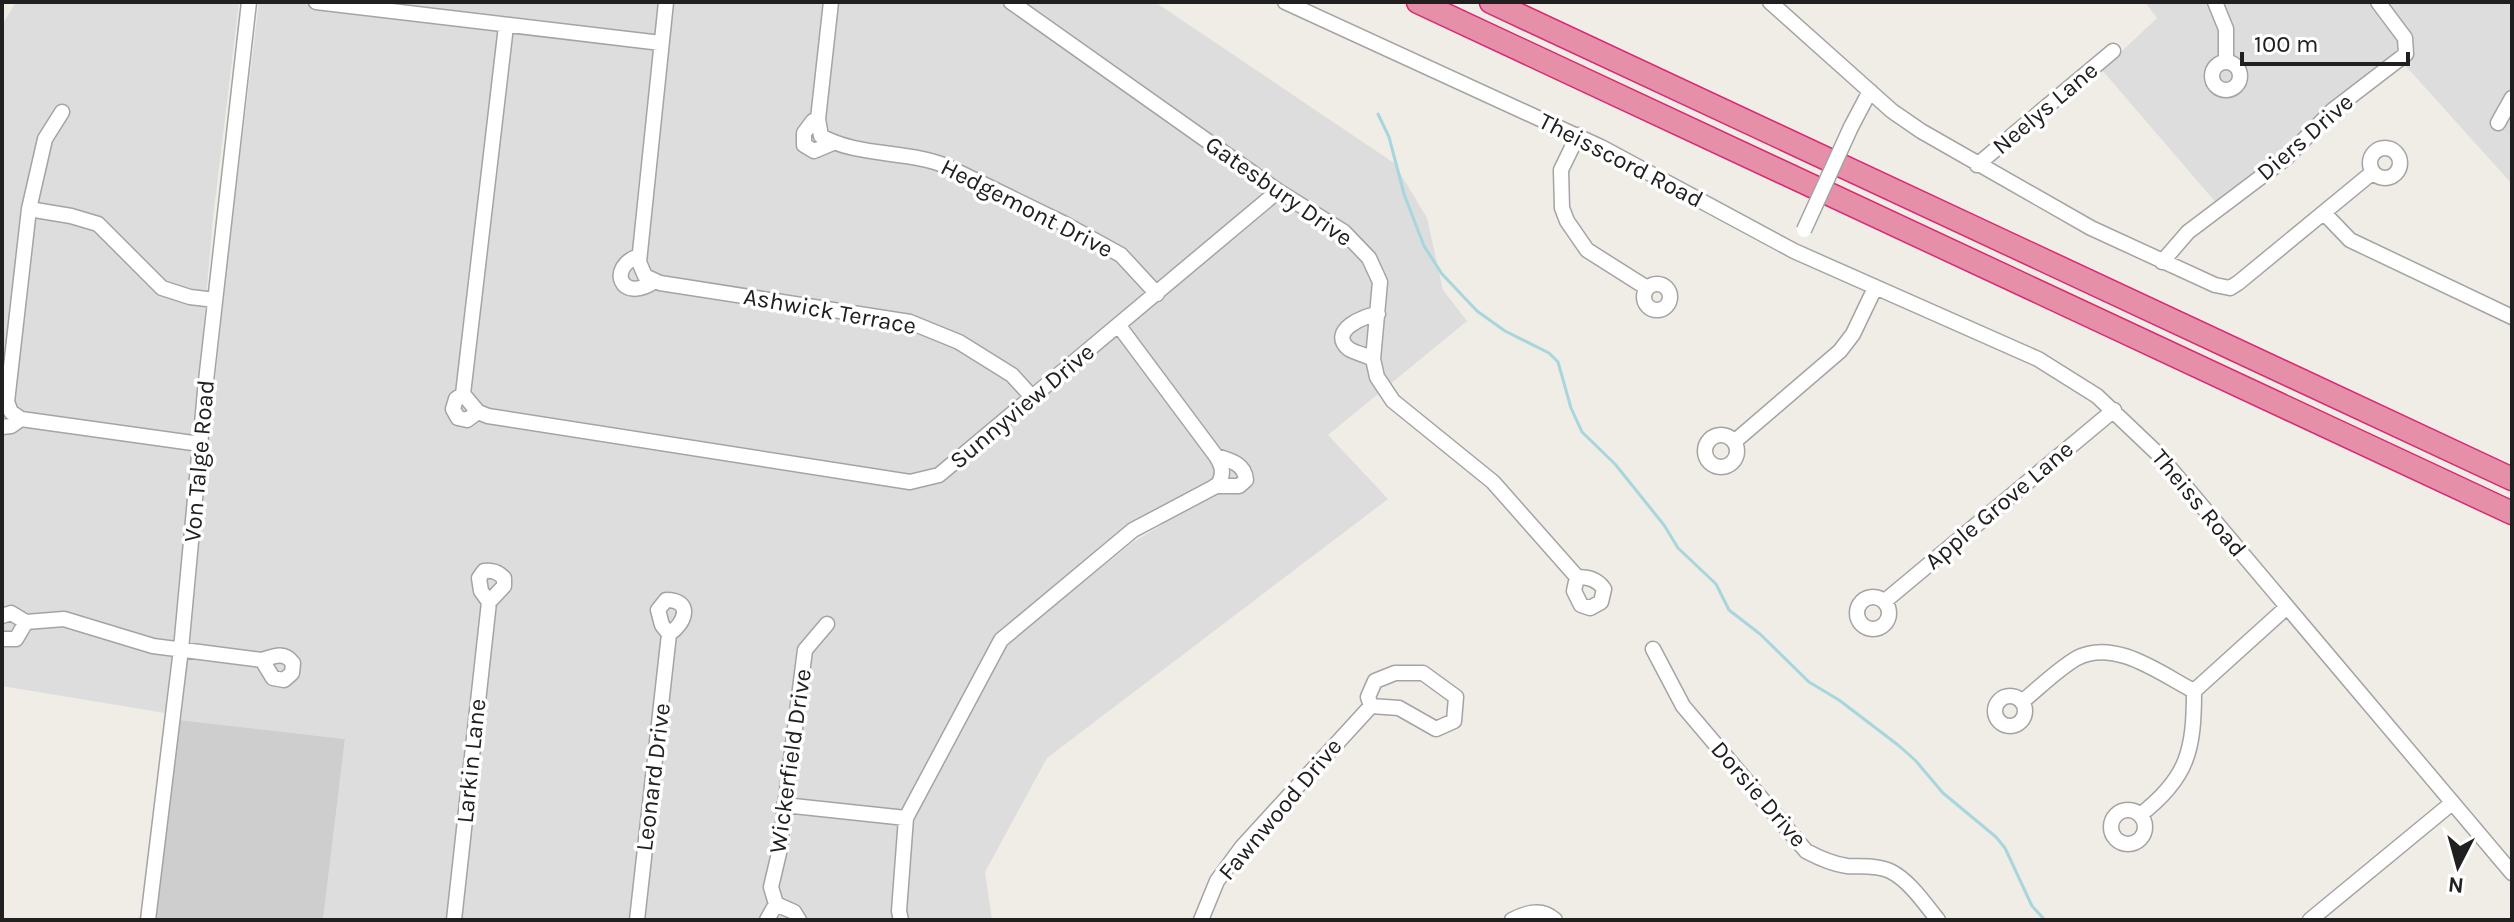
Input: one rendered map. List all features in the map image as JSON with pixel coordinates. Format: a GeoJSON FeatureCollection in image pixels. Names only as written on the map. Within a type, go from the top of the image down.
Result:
{"type":"FeatureCollection","features":[{"type":"Feature","properties":{"kind":"highway"},"geometry":{"type":"LineString","coordinates":[[1418,2],[2512,513]]}},
{"type":"Feature","properties":{"kind":"highway"},"geometry":{"type":"LineString","coordinates":[[1491,2],[2512,479]]}},
{"type":"Feature","properties":{"kind":"street","name":"Von Talge Road"},"geometry":{"type":"LineString","coordinates":[[148,920],[181,649],[215,300],[249,2]]}},
{"type":"Feature","properties":{"kind":"street"},"geometry":{"type":"LineString","coordinates":[[316,2],[661,43]]}},
{"type":"Feature","properties":{"kind":"street","name":"Ashwick Terrace"},"geometry":{"type":"LineString","coordinates":[[666,2],[639,256],[629,260],[622,269],[620,278],[623,283],[637,291],[655,281],[910,322],[972,350],[1012,375],[1032,397]]}},
{"type":"Feature","properties":{"kind":"street","name":"Hedgemont Drive"},"geometry":{"type":"LineString","coordinates":[[831,2],[818,121],[821,136],[833,143],[930,160],[946,166],[1121,255],[1157,294]]}},
{"type":"Feature","properties":{"kind":"street","name":"Gatesbury Drive"},"geometry":{"type":"LineString","coordinates":[[1011,2],[1278,191],[1344,232],[1369,258],[1380,282],[1373,359],[1377,377],[1393,401],[1493,482],[1577,577]]}},
{"type":"Feature","properties":{"kind":"street","name":"Theisscord Road"},"geometry":{"type":"LineString","coordinates":[[1285,2],[1578,135],[1794,251]]}},
{"type":"Feature","properties":{"kind":"street"},"geometry":{"type":"LineString","coordinates":[[1770,2],[1912,126],[2091,228],[2215,285],[2230,288],[2373,172]]}},
{"type":"Feature","properties":{"kind":"street"},"geometry":{"type":"LineString","coordinates":[[2215,2],[2226,29],[2226,62]]}},
{"type":"Feature","properties":{"kind":"street","name":"Diers Drive"},"geometry":{"type":"LineString","coordinates":[[2162,262],[2188,232],[2286,158],[2333,110],[2406,54],[2405,38],[2378,2]]}},
{"type":"Feature","properties":{"kind":"street","name":"Sunnyview Drive"},"geometry":{"type":"LineString","coordinates":[[506,26],[463,394],[478,412],[910,482],[939,475],[1278,191]]}},
{"type":"Feature","properties":{"kind":"street","name":"Neelys Lane"},"geometry":{"type":"LineString","coordinates":[[1977,165],[2113,51]]}},
{"type":"Feature","properties":{"kind":"street"},"geometry":{"type":"LineString","coordinates":[[1794,251],[1870,91]]}},
{"type":"Feature","properties":{"kind":"street"},"geometry":{"type":"LineString","coordinates":[[2498,123],[2512,98]]}},
{"type":"Feature","properties":{"kind":"street"},"geometry":{"type":"LineString","coordinates":[[62,112],[45,139],[29,209],[4,401],[11,412],[21,419],[200,444]]}},
{"type":"Feature","properties":{"kind":"street"},"geometry":{"type":"LineString","coordinates":[[1578,135],[1561,170],[1562,208],[1567,221],[1587,250],[1647,288]]}},
{"type":"Feature","properties":{"kind":"street"},"geometry":{"type":"LineString","coordinates":[[29,209],[98,224],[162,288],[177,294],[215,300]]}},
{"type":"Feature","properties":{"kind":"street"},"geometry":{"type":"LineString","coordinates":[[2324,213],[2350,240],[2512,317]]}},
{"type":"Feature","properties":{"kind":"street","name":"Theiss Road"},"geometry":{"type":"LineString","coordinates":[[1794,251],[2038,359],[2077,382],[2114,410],[2158,454],[2512,873]]}},
{"type":"Feature","properties":{"kind":"street"},"geometry":{"type":"LineString","coordinates":[[639,256],[645,276],[655,281]]}},
{"type":"Feature","properties":{"kind":"street"},"geometry":{"type":"LineString","coordinates":[[1734,442],[1840,351],[1853,334],[1875,288]]}},
{"type":"Feature","properties":{"kind":"street"},"geometry":{"type":"LineString","coordinates":[[1373,359],[1350,349],[1343,340],[1343,333],[1360,319],[1378,314]]}},
{"type":"Feature","properties":{"kind":"street"},"geometry":{"type":"LineString","coordinates":[[901,920],[899,911],[906,818],[1001,640],[1133,530],[1215,486],[1223,476],[1216,456],[1119,326]]}},
{"type":"Feature","properties":{"kind":"street","name":"Apple Grove Lane"},"geometry":{"type":"LineString","coordinates":[[1885,601],[2114,410]]}},
{"type":"Feature","properties":{"kind":"street"},"geometry":{"type":"LineString","coordinates":[[2,427],[11,426],[21,419]]}},
{"type":"Feature","properties":{"kind":"street"},"geometry":{"type":"LineString","coordinates":[[1215,486],[1239,486],[1246,480],[1246,472],[1236,463],[1216,456]]}},
{"type":"Feature","properties":{"kind":"street","name":"Larkin Lane"},"geometry":{"type":"LineString","coordinates":[[454,920],[489,602]]}},
{"type":"Feature","properties":{"kind":"street"},"geometry":{"type":"LineString","coordinates":[[2140,815],[2157,802],[2182,773],[2194,720],[2194,691],[2287,607]]}},
{"type":"Feature","properties":{"kind":"street"},"geometry":{"type":"LineString","coordinates":[[2,616],[11,613],[26,622],[64,619],[136,642],[262,660]]}},
{"type":"Feature","properties":{"kind":"street"},"geometry":{"type":"LineString","coordinates":[[2,639],[16,639],[26,622]]}},
{"type":"Feature","properties":{"kind":"street","name":"Wickerfield Drive"},"geometry":{"type":"LineString","coordinates":[[767,920],[776,904],[771,887],[779,853],[805,650],[827,624]]}},
{"type":"Feature","properties":{"kind":"street","name":"Leonard Drive"},"geometry":{"type":"LineString","coordinates":[[637,920],[669,634]]}},
{"type":"Feature","properties":{"kind":"street","name":"Dorsie Drive"},"geometry":{"type":"LineString","coordinates":[[1653,649],[1683,706],[1806,851],[1823,860],[1890,872],[1903,880],[1938,920]]}},
{"type":"Feature","properties":{"kind":"street"},"geometry":{"type":"LineString","coordinates":[[2023,701],[2079,657],[2110,651],[2194,691]]}},
{"type":"Feature","properties":{"kind":"street","name":"Fawnwood Drive"},"geometry":{"type":"LineString","coordinates":[[1395,673],[1423,673],[1456,697],[1454,721],[1436,729],[1399,708],[1371,706],[1368,697],[1375,681],[1395,673]]}},
{"type":"Feature","properties":{"kind":"street","name":"Fawnwood Drive"},"geometry":{"type":"LineString","coordinates":[[1201,920],[1217,881],[1242,847],[1371,706]]}},
{"type":"Feature","properties":{"kind":"street"},"geometry":{"type":"LineString","coordinates":[[2310,920],[2452,803]]}},
{"type":"Feature","properties":{"kind":"street"},"geometry":{"type":"LineString","coordinates":[[784,805],[906,818]]}},
{"type":"Feature","properties":{"kind":"street"},"geometry":{"type":"LineString","coordinates":[[776,904],[794,912],[799,920]]}},
{"type":"Feature","properties":{"kind":"street"},"geometry":{"type":"LineString","coordinates":[[1512,920],[1526,913],[1539,912],[1553,918]]}},
{"type":"Feature","properties":{"kind":"shaded area"},"geometry":{"type":"Polygon","coordinates":[[[16,2],[239,2],[213,218],[183,560],[165,713],[2,686],[2,25],[16,2]]]}},
{"type":"Feature","properties":{"kind":"shaded area"},"geometry":{"type":"Polygon","coordinates":[[[259,2],[1155,2],[1394,163],[1427,218],[1443,290],[1467,321],[1328,435],[1388,499],[1047,758],[985,872],[992,920],[323,920],[345,739],[179,720],[230,238],[259,2]],[[1154,511],[1115,535],[1009,625],[1019,634],[1132,543],[1163,524],[1154,511]]]}},
{"type":"Feature","properties":{"kind":"shaded area"},"geometry":{"type":"Polygon","coordinates":[[[2145,2],[2512,2],[2512,184],[2394,53],[2218,205],[2102,70],[2157,18],[2145,2]]]}},
{"type":"Feature","properties":{"kind":"shaded area"},"geometry":{"type":"Polygon","coordinates":[[[179,720],[345,739],[323,920],[155,920],[179,720]]]}},
{"type":"Feature","properties":{"kind":"waterway"},"geometry":{"type":"LineString","coordinates":[[1378,114],[1389,137],[1404,194],[1424,246],[1442,274],[1477,311],[1505,331],[1549,353],[1558,362],[1571,408],[1582,432],[1615,464],[1664,525],[1678,548],[1716,584],[1729,610],[1760,634],[1809,682],[1839,700],[1898,745],[1943,793],[1996,837],[2005,848],[2032,906],[2045,920]]}}]}
